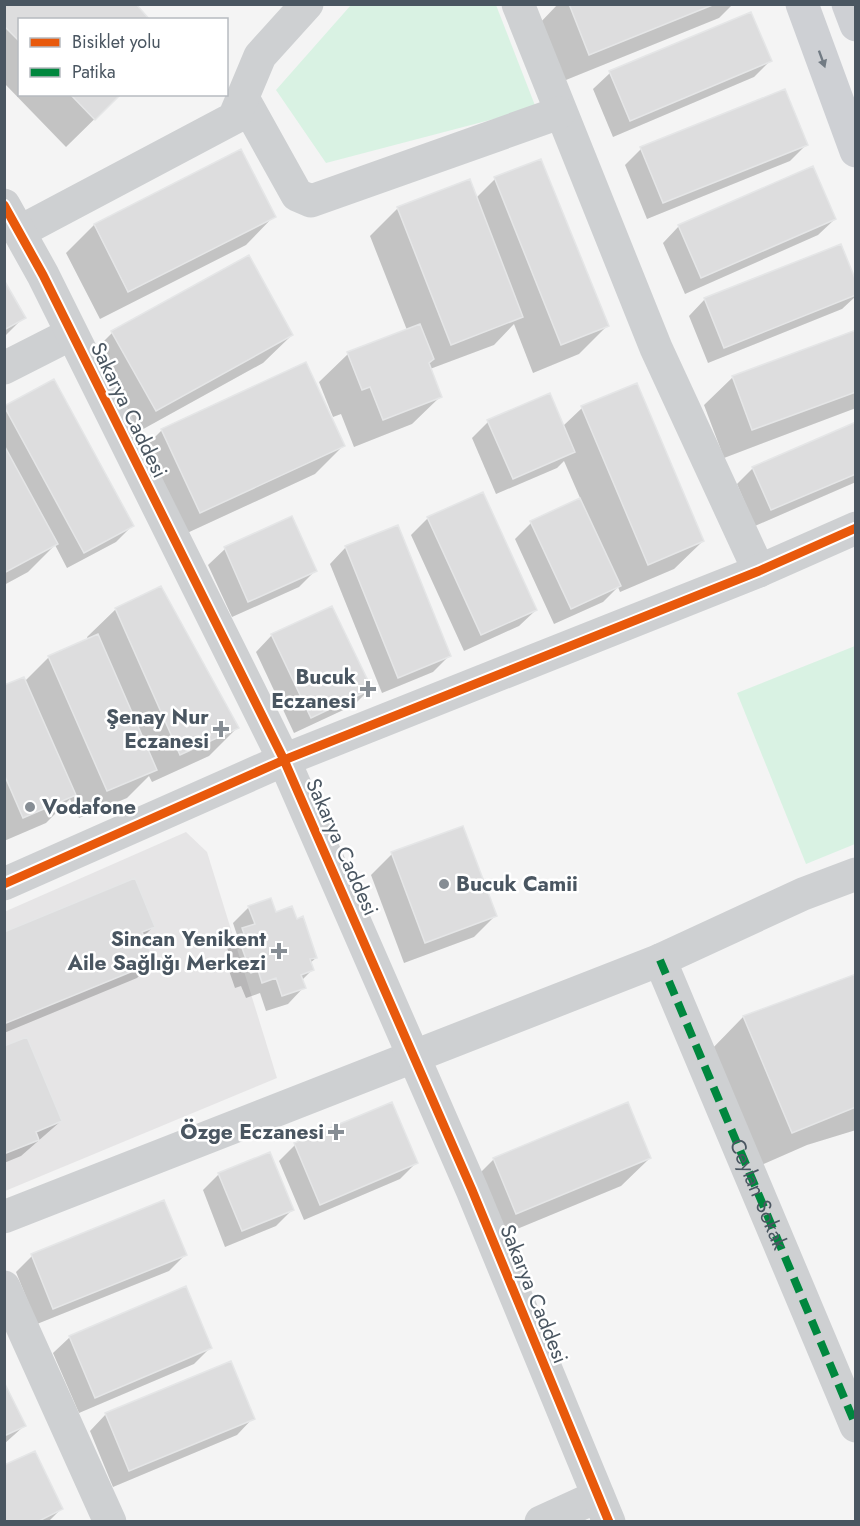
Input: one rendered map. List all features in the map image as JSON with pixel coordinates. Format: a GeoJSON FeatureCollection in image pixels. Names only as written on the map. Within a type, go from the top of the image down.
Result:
{"type":"FeatureCollection","features":[{"type":"Feature","properties":{"kind":"main road"},"geometry":{"type":"LineString","coordinates":[[802,4],[855,151]]}},
{"type":"Feature","properties":{"kind":"main road"},"geometry":{"type":"LineString","coordinates":[[848,4],[855,25]]}},
{"type":"Feature","properties":{"kind":"street"},"geometry":{"type":"LineString","coordinates":[[12,218],[234,118],[260,56],[307,4]]}},
{"type":"Feature","properties":{"kind":"street"},"geometry":{"type":"LineString","coordinates":[[518,4],[559,113],[656,348],[759,571]]}},
{"type":"Feature","properties":{"kind":"street"},"geometry":{"type":"LineString","coordinates":[[243,98],[297,195],[311,201],[559,113]]}},
{"type":"Feature","properties":{"kind":"street","name":"Sakarya Caddesi"},"geometry":{"type":"LineString","coordinates":[[12,218],[284,760],[415,1056],[603,1509]]}},
{"type":"Feature","properties":{"kind":"street"},"geometry":{"type":"LineString","coordinates":[[4,368],[72,334]]}},
{"type":"Feature","properties":{"kind":"street"},"geometry":{"type":"LineString","coordinates":[[4,884],[284,760],[759,571],[855,528]]}},
{"type":"Feature","properties":{"kind":"street"},"geometry":{"type":"LineString","coordinates":[[4,1217],[660,960],[803,894],[855,874]]}},
{"type":"Feature","properties":{"kind":"street","name":"Ceylan Sokak"},"geometry":{"type":"LineString","coordinates":[[660,960],[855,1426]]}},
{"type":"Feature","properties":{"kind":"street"},"geometry":{"type":"LineString","coordinates":[[4,1287],[110,1521]]}},
{"type":"Feature","properties":{"kind":"street"},"geometry":{"type":"LineString","coordinates":[[541,1521],[603,1509]]}},
{"type":"Feature","properties":{"kind":"shaded area"},"geometry":{"type":"Polygon","coordinates":[[[186,832],[207,852],[277,1078],[5,1191],[4,912],[186,832]]]}},
{"type":"Feature","properties":{"kind":"green space"},"geometry":{"type":"Polygon","coordinates":[[[351,5],[496,5],[536,108],[326,163],[276,90],[351,5]]]}},
{"type":"Feature","properties":{"kind":"green space"},"geometry":{"type":"Polygon","coordinates":[[[855,646],[855,844],[806,864],[737,693],[855,646]]]}},
{"type":"Feature","properties":{"kind":"building"},"geometry":{"type":"Polygon","coordinates":[[[4,4],[136,4],[148,18],[18,18],[18,40],[4,26],[4,4]]]}},
{"type":"Feature","properties":{"kind":"building"},"geometry":{"type":"Polygon","coordinates":[[[569,4],[715,4],[589,55],[569,4]]]}},
{"type":"Feature","properties":{"kind":"building"},"geometry":{"type":"Polygon","coordinates":[[[751,12],[772,61],[630,121],[609,71],[751,12]]]}},
{"type":"Feature","properties":{"kind":"building"},"geometry":{"type":"Polygon","coordinates":[[[785,89],[808,145],[663,203],[640,147],[785,89]]]}},
{"type":"Feature","properties":{"kind":"building"},"geometry":{"type":"Polygon","coordinates":[[[72,96],[119,96],[95,120],[72,96]]]}},
{"type":"Feature","properties":{"kind":"building"},"geometry":{"type":"Polygon","coordinates":[[[241,149],[276,217],[128,292],[94,224],[241,149]]]}},
{"type":"Feature","properties":{"kind":"building"},"geometry":{"type":"Polygon","coordinates":[[[541,159],[609,326],[561,345],[494,177],[541,159]]]}},
{"type":"Feature","properties":{"kind":"building"},"geometry":{"type":"Polygon","coordinates":[[[813,166],[836,219],[701,278],[678,225],[813,166]]]}},
{"type":"Feature","properties":{"kind":"building"},"geometry":{"type":"Polygon","coordinates":[[[470,179],[523,317],[451,345],[397,207],[470,179]]]}},
{"type":"Feature","properties":{"kind":"building"},"geometry":{"type":"Polygon","coordinates":[[[841,244],[856,281],[856,295],[724,348],[704,298],[841,244]]]}},
{"type":"Feature","properties":{"kind":"building"},"geometry":{"type":"Polygon","coordinates":[[[249,255],[293,335],[156,411],[111,331],[249,255]]]}},
{"type":"Feature","properties":{"kind":"building"},"geometry":{"type":"Polygon","coordinates":[[[4,280],[26,318],[4,330],[4,280]]]}},
{"type":"Feature","properties":{"kind":"building"},"geometry":{"type":"Polygon","coordinates":[[[420,324],[434,359],[429,363],[442,397],[383,420],[370,387],[362,390],[347,352],[420,324]]]}},
{"type":"Feature","properties":{"kind":"building"},"geometry":{"type":"Polygon","coordinates":[[[856,330],[856,392],[752,430],[732,376],[856,330]]]}},
{"type":"Feature","properties":{"kind":"building"},"geometry":{"type":"Polygon","coordinates":[[[306,362],[345,446],[200,513],[161,429],[306,362]]]}},
{"type":"Feature","properties":{"kind":"building"},"geometry":{"type":"Polygon","coordinates":[[[54,379],[134,526],[84,553],[4,406],[54,379]]]}},
{"type":"Feature","properties":{"kind":"building"},"geometry":{"type":"Polygon","coordinates":[[[637,383],[704,541],[648,565],[581,406],[637,383]]]}},
{"type":"Feature","properties":{"kind":"building"},"geometry":{"type":"Polygon","coordinates":[[[550,393],[575,452],[513,479],[487,420],[550,393]]]}},
{"type":"Feature","properties":{"kind":"building"},"geometry":{"type":"Polygon","coordinates":[[[856,422],[856,474],[771,510],[752,467],[856,422]]]}},
{"type":"Feature","properties":{"kind":"building"},"geometry":{"type":"Polygon","coordinates":[[[4,445],[58,544],[4,573],[4,445]]]}},
{"type":"Feature","properties":{"kind":"building"},"geometry":{"type":"Polygon","coordinates":[[[483,492],[537,610],[481,635],[427,517],[483,492]]]}},
{"type":"Feature","properties":{"kind":"building"},"geometry":{"type":"Polygon","coordinates":[[[580,498],[621,586],[571,609],[530,521],[580,498]]]}},
{"type":"Feature","properties":{"kind":"building"},"geometry":{"type":"Polygon","coordinates":[[[292,516],[317,571],[248,602],[224,547],[292,516]]]}},
{"type":"Feature","properties":{"kind":"building"},"geometry":{"type":"Polygon","coordinates":[[[398,525],[451,656],[398,678],[345,546],[398,525]]]}},
{"type":"Feature","properties":{"kind":"building"},"geometry":{"type":"Polygon","coordinates":[[[161,586],[239,728],[180,755],[115,608],[161,586]]]}},
{"type":"Feature","properties":{"kind":"building"},"geometry":{"type":"Polygon","coordinates":[[[332,606],[372,689],[311,718],[271,634],[332,606]]]}},
{"type":"Feature","properties":{"kind":"building"},"geometry":{"type":"Polygon","coordinates":[[[98,634],[157,770],[107,791],[48,656],[98,634]]]}},
{"type":"Feature","properties":{"kind":"building"},"geometry":{"type":"Polygon","coordinates":[[[24,677],[76,795],[23,818],[4,774],[4,685],[24,677]]]}},
{"type":"Feature","properties":{"kind":"building","name":"Bucuk Camii"},"geometry":{"type":"Polygon","coordinates":[[[463,826],[497,916],[425,943],[391,852],[463,826]]]}},
{"type":"Feature","properties":{"kind":"building"},"geometry":{"type":"Polygon","coordinates":[[[135,878],[155,927],[142,932],[155,962],[4,1024],[4,932],[135,878]]]}},
{"type":"Feature","properties":{"kind":"building","name":"Sincan Yenikent Aile Sağlığı Merkezi"},"geometry":{"type":"Polygon","coordinates":[[[271,898],[276,912],[292,906],[297,919],[303,916],[317,958],[310,959],[314,970],[301,975],[306,988],[282,996],[276,978],[262,983],[258,970],[251,973],[241,945],[247,942],[242,928],[255,924],[248,906],[271,898]]]}},
{"type":"Feature","properties":{"kind":"building"},"geometry":{"type":"Polygon","coordinates":[[[856,974],[856,1107],[792,1133],[743,1016],[856,974]]]}},
{"type":"Feature","properties":{"kind":"building"},"geometry":{"type":"Polygon","coordinates":[[[27,1037],[62,1121],[36,1132],[39,1140],[4,1154],[4,1046],[27,1037]]]}},
{"type":"Feature","properties":{"kind":"building"},"geometry":{"type":"Polygon","coordinates":[[[392,1102],[418,1163],[320,1205],[294,1143],[392,1102]]]}},
{"type":"Feature","properties":{"kind":"building"},"geometry":{"type":"Polygon","coordinates":[[[628,1102],[651,1158],[516,1214],[493,1158],[628,1102]]]}},
{"type":"Feature","properties":{"kind":"building"},"geometry":{"type":"Polygon","coordinates":[[[270,1152],[294,1210],[242,1231],[218,1173],[270,1152]]]}},
{"type":"Feature","properties":{"kind":"building"},"geometry":{"type":"Polygon","coordinates":[[[164,1200],[187,1255],[53,1309],[31,1254],[164,1200]]]}},
{"type":"Feature","properties":{"kind":"building"},"geometry":{"type":"Polygon","coordinates":[[[186,1286],[212,1348],[95,1398],[69,1336],[186,1286]]]}},
{"type":"Feature","properties":{"kind":"building"},"geometry":{"type":"Polygon","coordinates":[[[231,1361],[255,1419],[129,1471],[105,1413],[231,1361]]]}},
{"type":"Feature","properties":{"kind":"building"},"geometry":{"type":"Polygon","coordinates":[[[4,1382],[26,1426],[4,1436],[4,1382]]]}},
{"type":"Feature","properties":{"kind":"building"},"geometry":{"type":"Polygon","coordinates":[[[35,1451],[63,1509],[37,1522],[4,1522],[4,1465],[35,1451]]]}},
{"type":"Feature","properties":{"kind":"marked path"},"geometry":{"type":"LineString","coordinates":[[660,960],[856,1426]]}},
{"type":"Feature","properties":{"kind":"cycle path"},"geometry":{"type":"LineString","coordinates":[[4,205],[43,275],[284,760],[472,1190],[609,1522]]}},
{"type":"Feature","properties":{"kind":"cycle path"},"geometry":{"type":"LineString","coordinates":[[4,884],[284,760],[759,571],[856,528]]}},
{"type":"Feature","properties":{"kind":"place","name":"Bucuk Eczanesi"},"geometry":{"type":"Point","coordinates":[368,689]}},
{"type":"Feature","properties":{"kind":"place","name":"Şenay Nur Eczanesi"},"geometry":{"type":"Point","coordinates":[221,729]}},
{"type":"Feature","properties":{"kind":"place","name":"Vodafone"},"geometry":{"type":"Point","coordinates":[30,807]}},
{"type":"Feature","properties":{"kind":"place","name":"Bucuk Camii"},"geometry":{"type":"Point","coordinates":[444,884]}},
{"type":"Feature","properties":{"kind":"place","name":"Sincan Yenikent Aile Sağlığı Merkezi"},"geometry":{"type":"Point","coordinates":[279,951]}},
{"type":"Feature","properties":{"kind":"place","name":"Özge Eczanesi"},"geometry":{"type":"Point","coordinates":[336,1132]}}]}
